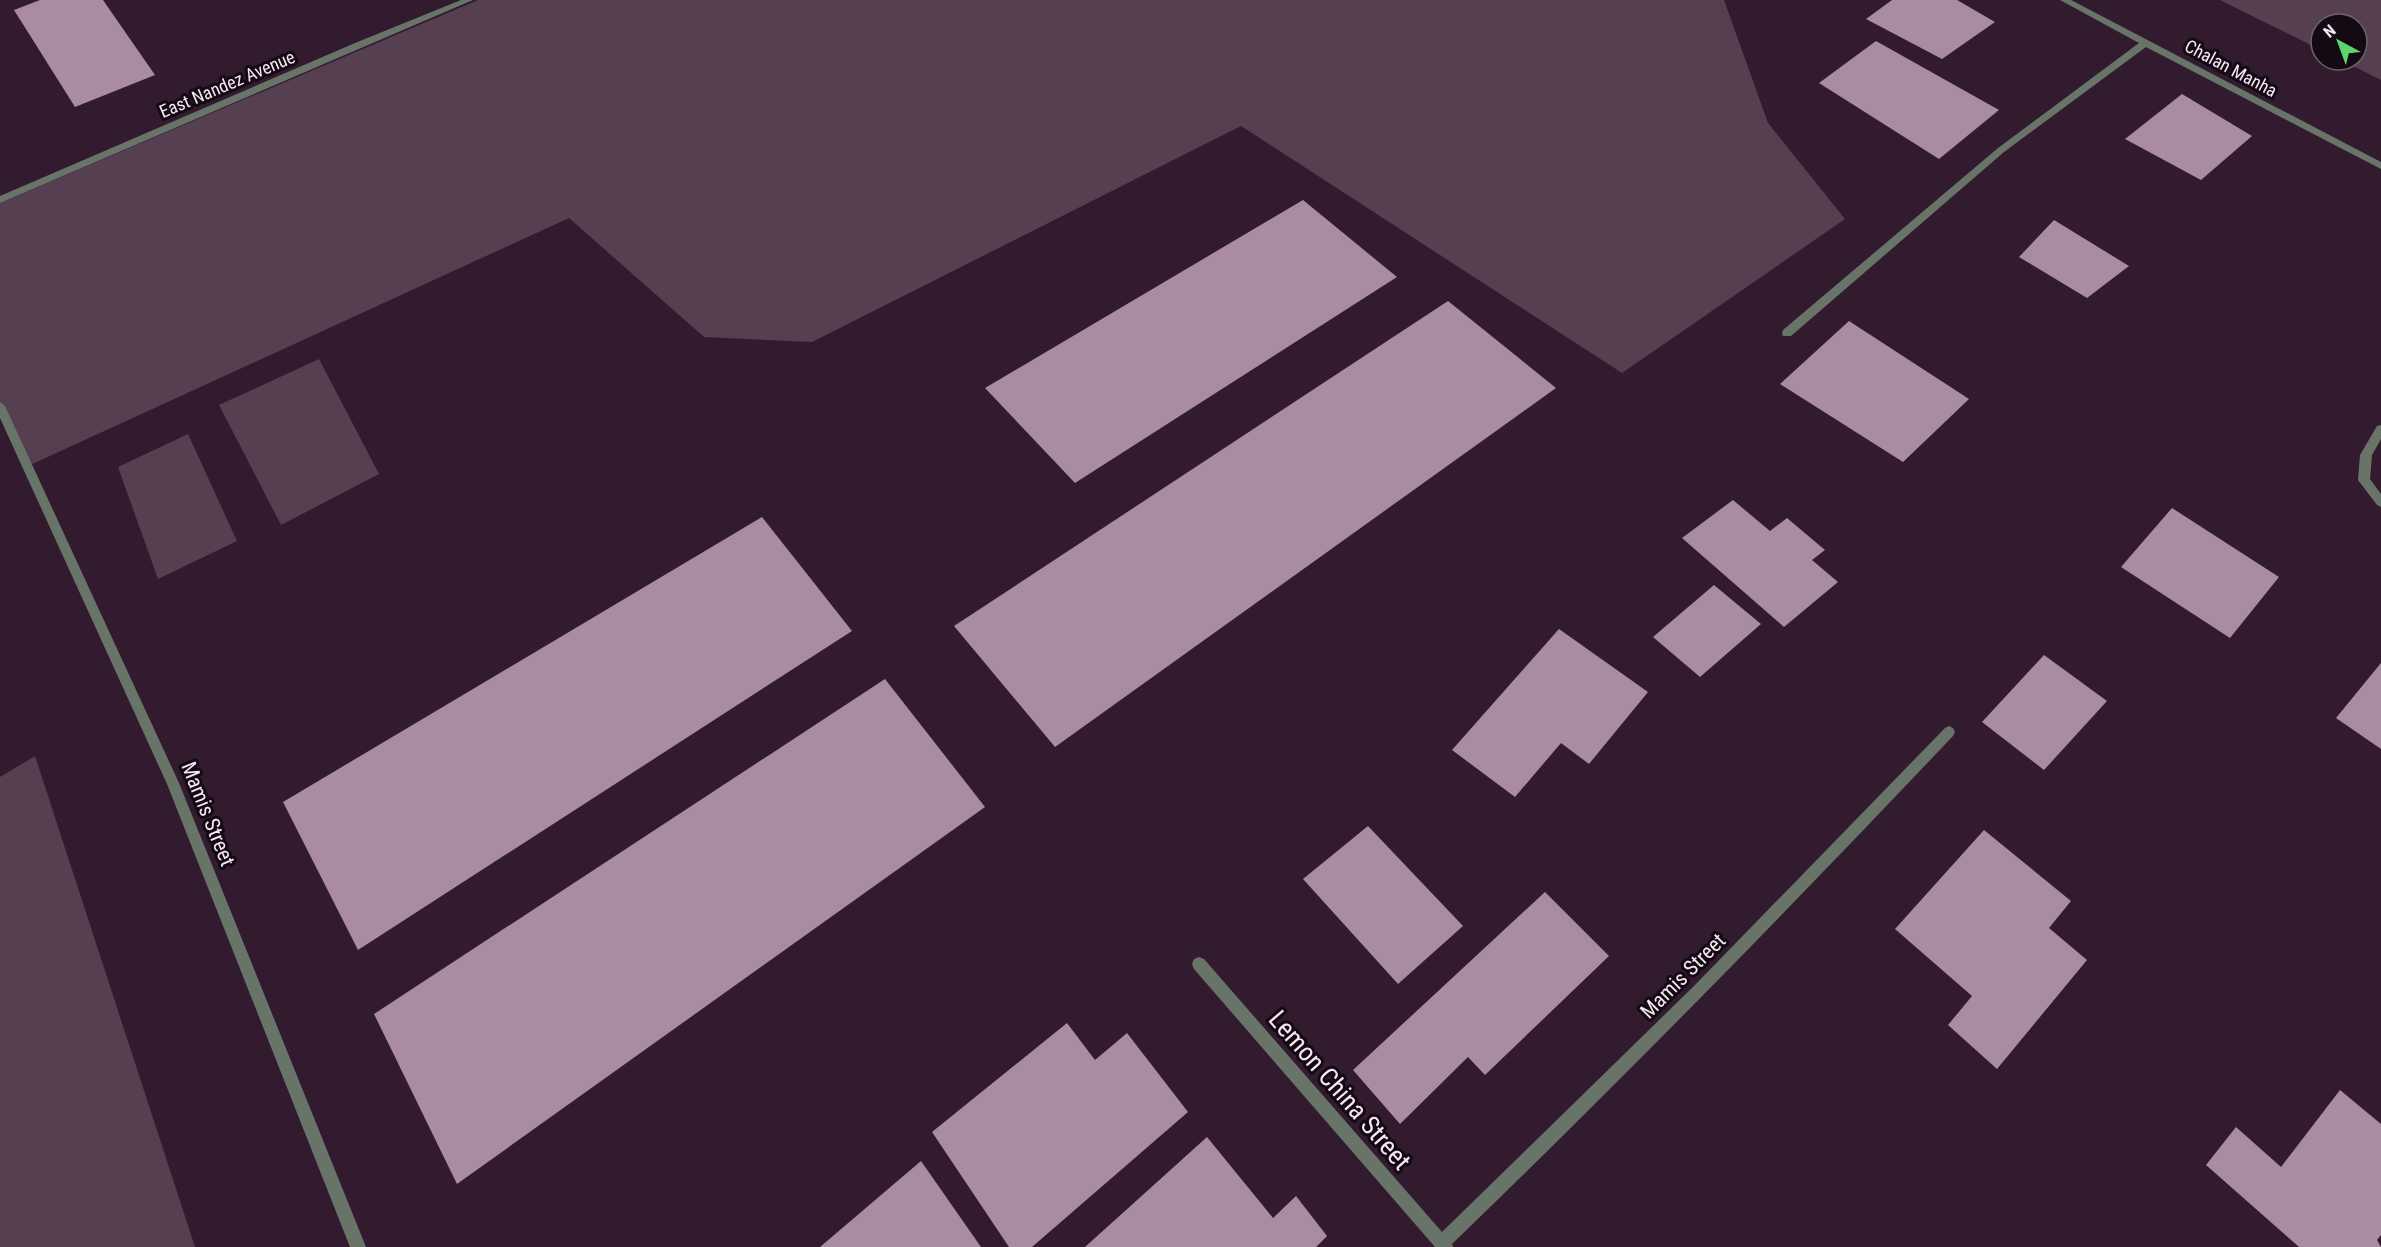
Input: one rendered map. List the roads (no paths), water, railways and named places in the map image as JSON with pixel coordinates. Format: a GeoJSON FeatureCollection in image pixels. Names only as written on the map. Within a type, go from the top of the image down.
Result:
{"type":"FeatureCollection","features":[{"type":"Feature","properties":{"kind":"street","name":"East Nandez Avenue"},"geometry":{"type":"LineString","coordinates":[[0,200],[358,45],[469,0]]}},
{"type":"Feature","properties":{"kind":"street","name":"Chalan Manha"},"geometry":{"type":"LineString","coordinates":[[2064,0],[2381,166]]}},
{"type":"Feature","properties":{"kind":"street"},"geometry":{"type":"LineString","coordinates":[[1787,333],[2001,150],[2147,42]]}},
{"type":"Feature","properties":{"kind":"street","name":"Mamis Street"},"geometry":{"type":"LineString","coordinates":[[0,405],[173,783],[358,1247]]}},
{"type":"Feature","properties":{"kind":"street"},"geometry":{"type":"LineString","coordinates":[[2381,429],[2366,455],[2364,480],[2381,502]]}},
{"type":"Feature","properties":{"kind":"street","name":"Mamis Street"},"geometry":{"type":"LineString","coordinates":[[1443,1245],[1754,935],[1949,732]]}},
{"type":"Feature","properties":{"kind":"street","name":"Lemon China Street"},"geometry":{"type":"LineString","coordinates":[[1199,964],[1443,1245]]}}]}
